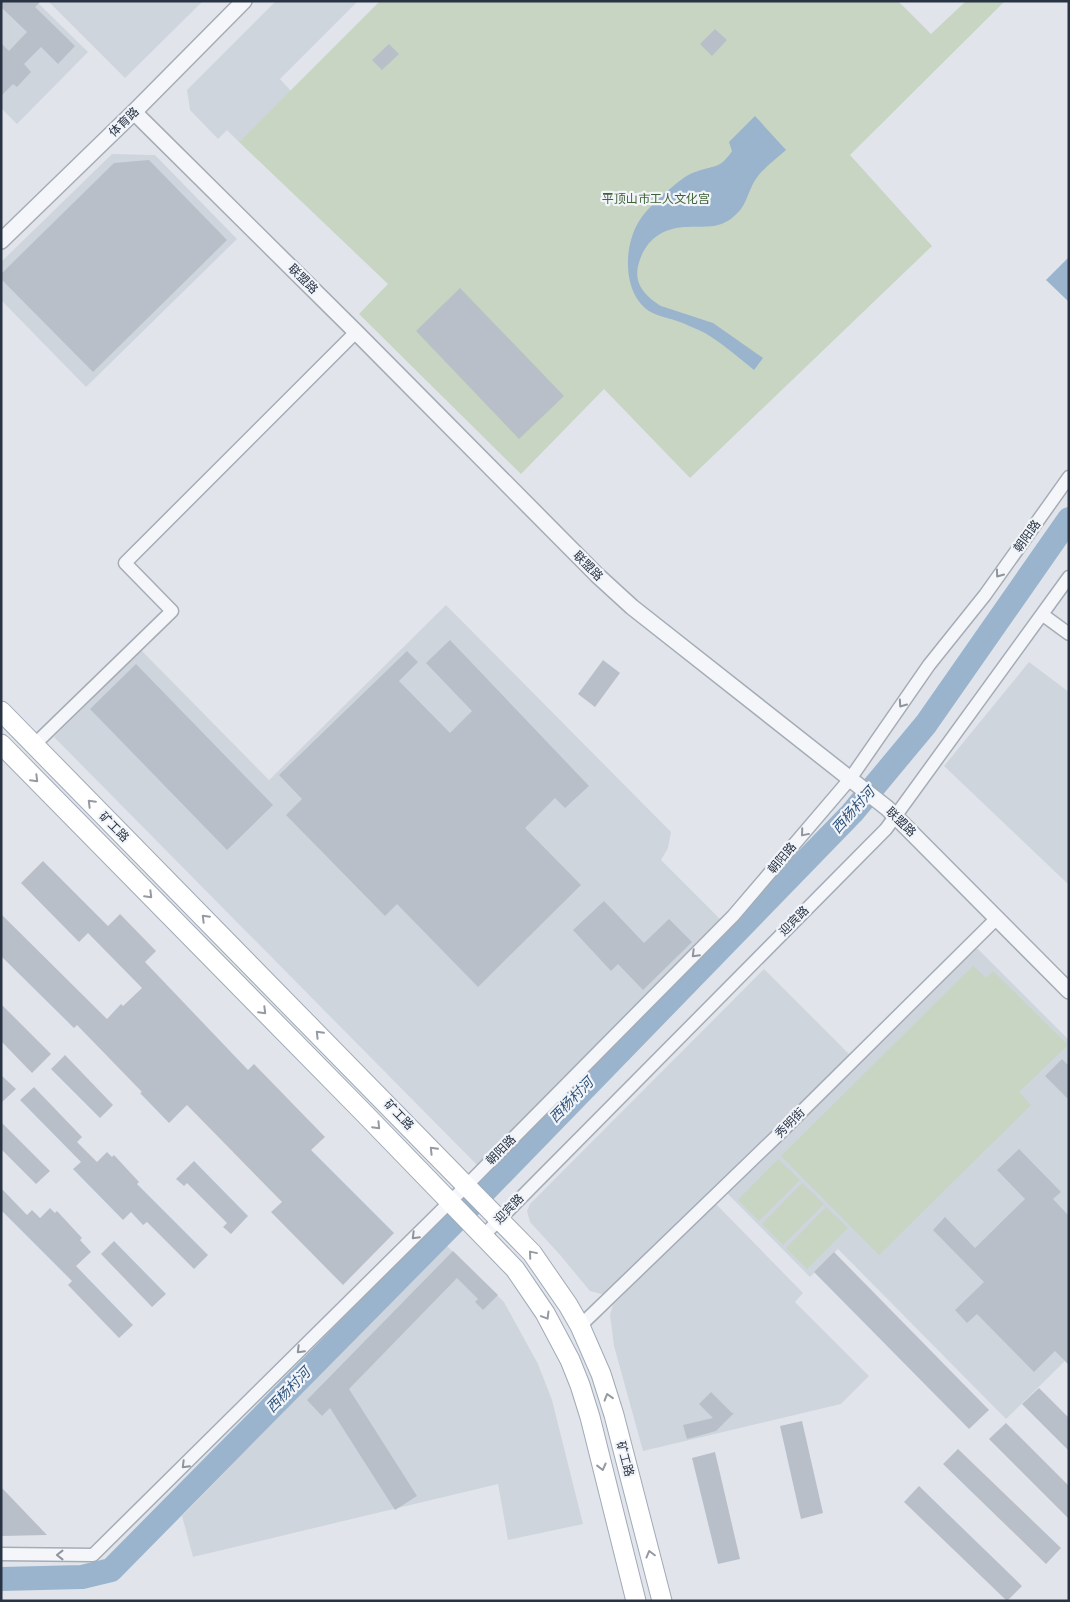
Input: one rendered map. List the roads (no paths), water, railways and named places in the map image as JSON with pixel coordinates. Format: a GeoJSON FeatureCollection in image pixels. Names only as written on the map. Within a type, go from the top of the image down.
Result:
{"type":"FeatureCollection","features":[{"type":"Feature","properties":{"kind":"main road","name":"矿工路"},"geometry":{"type":"LineString","coordinates":[[1,711],[532,1253],[555,1284],[580,1326],[601,1374],[614,1415],[662,1601]]}},
{"type":"Feature","properties":{"kind":"main road","name":"矿工路"},"geometry":{"type":"LineString","coordinates":[[1,744],[515,1269],[545,1313],[570,1360],[580,1384],[636,1601]]}},
{"type":"Feature","properties":{"kind":"street","name":"体育路"},"geometry":{"type":"LineString","coordinates":[[1,241],[134,112],[244,1]]}},
{"type":"Feature","properties":{"kind":"street","name":"联盟路"},"geometry":{"type":"LineString","coordinates":[[134,112],[597,575],[625,601],[892,812],[1069,991]]}},
{"type":"Feature","properties":{"kind":"street"},"geometry":{"type":"LineString","coordinates":[[34,745],[172,612],[124,563],[356,332]]}},
{"type":"Feature","properties":{"kind":"street","name":"朝阳路"},"geometry":{"type":"LineString","coordinates":[[1,1554],[93,1556],[467,1185],[733,916],[853,781],[929,666],[985,594],[1069,477]]}},
{"type":"Feature","properties":{"kind":"street","name":"迎宾路"},"geometry":{"type":"LineString","coordinates":[[477,1230],[886,829],[892,812],[1069,577]]}},
{"type":"Feature","properties":{"kind":"street"},"geometry":{"type":"LineString","coordinates":[[1043,614],[1069,634]]}},
{"type":"Feature","properties":{"kind":"street","name":"秀明街"},"geometry":{"type":"LineString","coordinates":[[580,1326],[780,1133],[997,918]]}},
{"type":"Feature","properties":{"kind":"water"},"geometry":{"type":"Polygon","coordinates":[[[755,116],[786,150],[758,176],[742,208],[732,218],[721,224],[679,228],[662,233],[645,249],[637,273],[642,289],[661,306],[713,323],[763,358],[754,370],[705,333],[680,322],[656,315],[645,308],[638,300],[629,279],[628,255],[633,233],[647,210],[685,177],[724,161],[732,151],[729,142],[755,116]]]}},
{"type":"Feature","properties":{"kind":"water"},"geometry":{"type":"Polygon","coordinates":[[[1069,257],[1069,302],[1046,280],[1069,257]]]}},
{"type":"Feature","properties":{"kind":"waterway","name":"西杨村河"},"geometry":{"type":"LineString","coordinates":[[1,1579],[82,1577],[111,1570],[471,1205],[852,813],[926,724],[1069,519]]}},
{"type":"Feature","properties":{"kind":"park label","name":"平顶山市工人文化宫"},"geometry":{"type":"Point","coordinates":[656,199]}}]}
